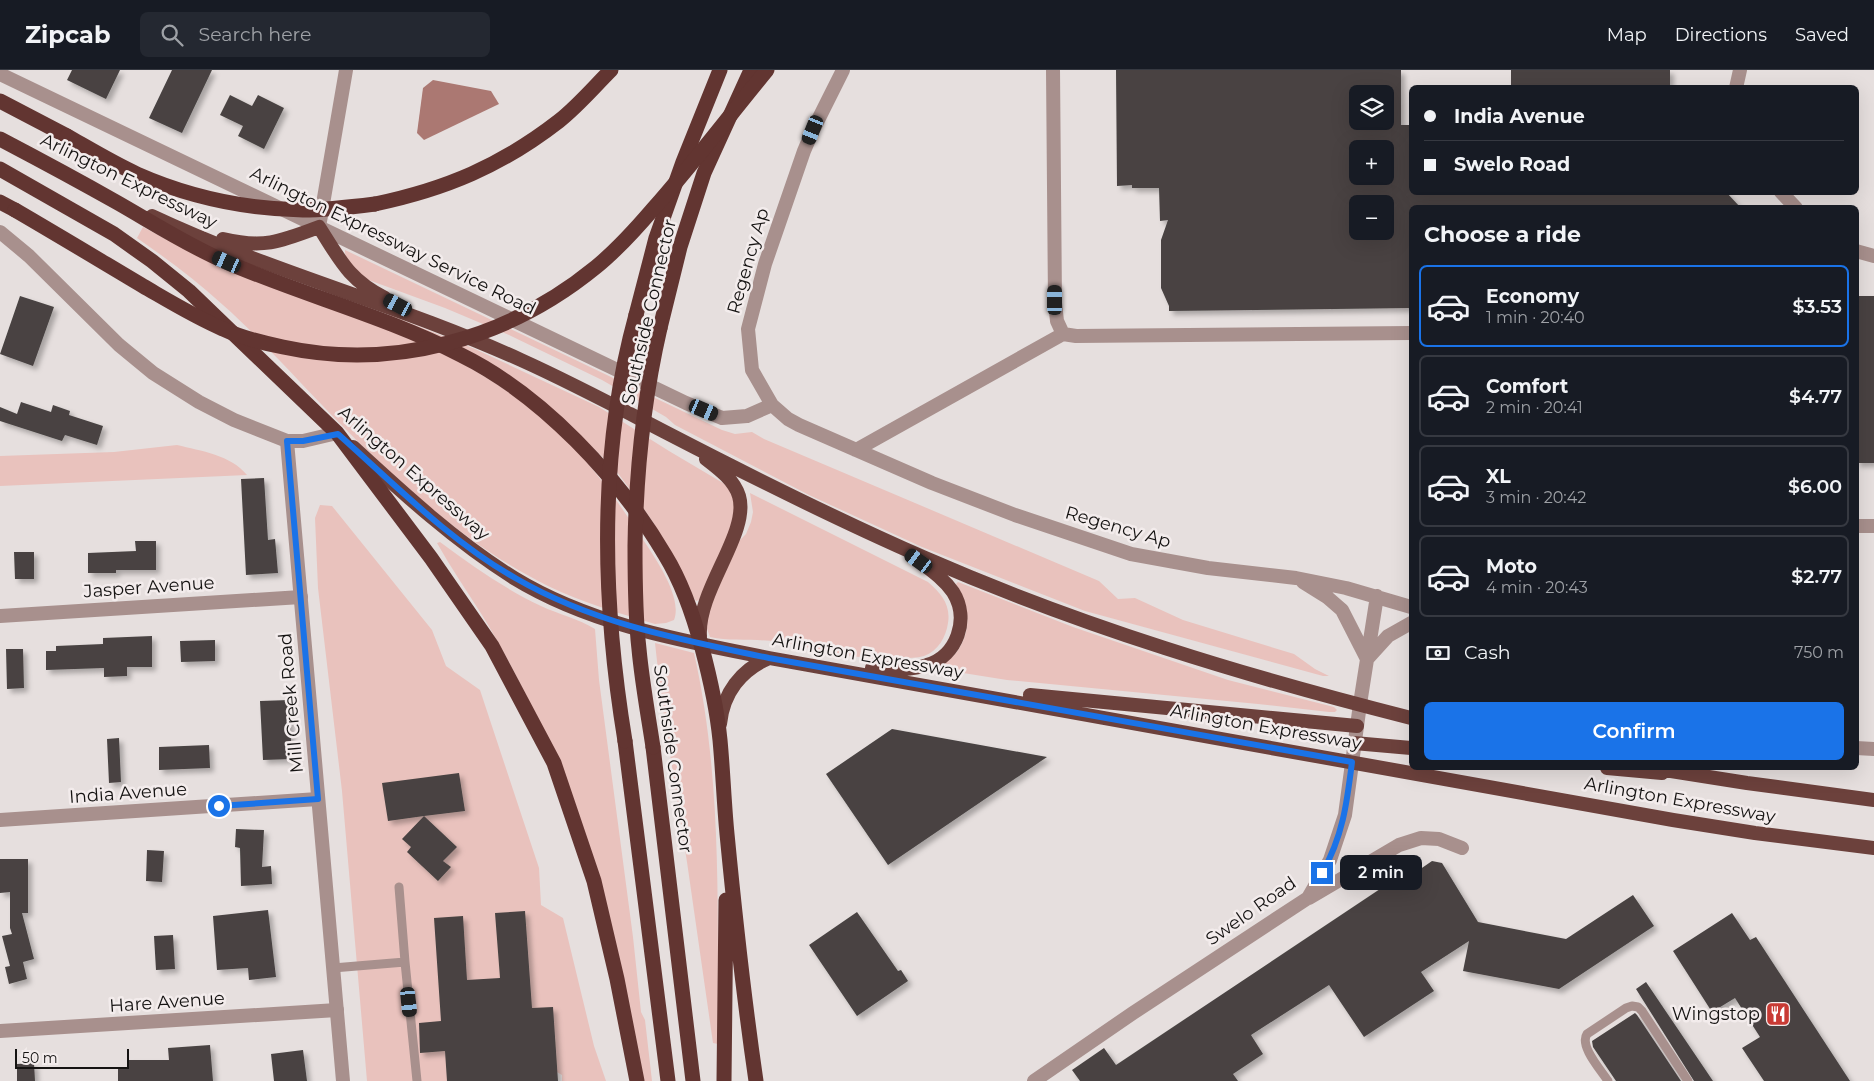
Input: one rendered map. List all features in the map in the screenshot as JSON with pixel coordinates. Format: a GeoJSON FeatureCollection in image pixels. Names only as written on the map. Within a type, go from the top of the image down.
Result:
{"type":"FeatureCollection","features":[{"type":"Feature","properties":{"kind":"highway"},"geometry":{"type":"LineString","coordinates":[[0,101],[137,174],[203,197],[257,207],[304,210],[331,209],[375,204],[415,195],[455,182],[492,165],[559,120],[611,70]]}},
{"type":"Feature","properties":{"kind":"highway","name":"Southside Connector"},"geometry":{"type":"LineString","coordinates":[[668,1081],[613,655],[607,544],[609,490],[618,402],[636,315],[656,238],[682,162],[720,70]]}},
{"type":"Feature","properties":{"kind":"highway","name":"Southside Connector"},"geometry":{"type":"LineString","coordinates":[[693,1081],[653,747],[639,649],[635,594],[636,491],[642,425],[650,372],[680,247],[704,173],[751,70]]}},
{"type":"Feature","properties":{"kind":"highway"},"geometry":{"type":"LineString","coordinates":[[0,202],[190,313],[224,330],[246,338],[324,354],[359,356],[426,349],[478,335],[521,316],[545,303],[596,267],[617,248],[665,195],[768,70]]}},
{"type":"Feature","properties":{"kind":"highway","name":"Arlington Expressway"},"geometry":{"type":"LineString","coordinates":[[0,139],[90,187],[167,223],[271,265],[444,327],[546,371],[796,498],[893,544],[1007,592],[1132,639],[1224,668],[1409,717]]}},
{"type":"Feature","properties":{"kind":"highway","name":"Arlington Expressway"},"geometry":{"type":"LineString","coordinates":[[0,169],[114,234],[152,261],[188,291],[338,434],[450,532],[515,578],[555,599],[593,614],[648,632],[769,658],[947,688],[1709,826],[1871,850]]}},
{"type":"Feature","properties":{"kind":"highway"},"geometry":{"type":"LineString","coordinates":[[90,187],[202,251],[275,282],[402,329],[460,354],[485,368],[549,415],[580,445],[629,502],[667,557],[701,644],[714,702],[720,740],[726,830],[756,1081]]}},
{"type":"Feature","properties":{"kind":"highway"},"geometry":{"type":"LineString","coordinates":[[167,223],[206,235],[253,244],[279,242],[319,227],[341,263],[360,282],[380,296],[444,327]]}},
{"type":"Feature","properties":{"kind":"highway"},"geometry":{"type":"LineString","coordinates":[[338,434],[431,558],[492,646],[554,763],[594,881],[618,979],[637,1081]]}},
{"type":"Feature","properties":{"kind":"highway"},"geometry":{"type":"LineString","coordinates":[[670,434],[701,455],[724,474],[734,486],[740,504],[740,516],[736,530],[704,604],[700,623],[701,644]]}},
{"type":"Feature","properties":{"kind":"highway"},"geometry":{"type":"LineString","coordinates":[[814,665],[892,669],[920,667],[940,659],[953,644],[961,621],[960,609],[955,597],[948,586],[932,571],[893,544]]}},
{"type":"Feature","properties":{"kind":"highway"},"geometry":{"type":"LineString","coordinates":[[720,740],[721,715],[728,693],[748,670],[769,658]]}},
{"type":"Feature","properties":{"kind":"highway"},"geometry":{"type":"LineString","coordinates":[[947,688],[1118,702],[1357,726]]}},
{"type":"Feature","properties":{"kind":"highway"},"geometry":{"type":"LineString","coordinates":[[1354,743],[1409,748]]}},
{"type":"Feature","properties":{"kind":"highway"},"geometry":{"type":"LineString","coordinates":[[1628,770],[1720,779]]}},
{"type":"Feature","properties":{"kind":"highway","name":"Arlington Expressway"},"geometry":{"type":"LineString","coordinates":[[1664,770],[1874,800]]}},
{"type":"Feature","properties":{"kind":"highway"},"geometry":{"type":"LineString","coordinates":[[724,1081],[726,830]]}},
{"type":"Feature","properties":{"kind":"street"},"geometry":{"type":"LineString","coordinates":[[319,227],[346,70]]}},
{"type":"Feature","properties":{"kind":"street","name":"Regency Ap"},"geometry":{"type":"LineString","coordinates":[[843,70],[804,151],[765,264],[748,329],[752,370],[772,405],[788,419],[799,425],[932,483],[1131,554],[1169,562],[1296,578],[1346,588],[1409,605]]}},
{"type":"Feature","properties":{"kind":"street"},"geometry":{"type":"LineString","coordinates":[[1053,70],[1055,303],[1057,322],[1063,334]]}},
{"type":"Feature","properties":{"kind":"street"},"geometry":{"type":"LineString","coordinates":[[1737,85],[1740,70]]}},
{"type":"Feature","properties":{"kind":"street","name":"Arlington Expressway Service Road"},"geometry":{"type":"LineString","coordinates":[[0,74],[686,403],[722,418],[747,416],[772,405]]}},
{"type":"Feature","properties":{"kind":"street"},"geometry":{"type":"LineString","coordinates":[[1784,195],[1793,205]]}},
{"type":"Feature","properties":{"kind":"street"},"geometry":{"type":"LineString","coordinates":[[0,232],[29,256],[119,345],[153,373],[199,402],[252,428],[287,441],[303,441],[338,434]]}},
{"type":"Feature","properties":{"kind":"street"},"geometry":{"type":"LineString","coordinates":[[1859,252],[1874,256]]}},
{"type":"Feature","properties":{"kind":"street"},"geometry":{"type":"LineString","coordinates":[[856,450],[1063,334],[1076,336],[1409,333]]}},
{"type":"Feature","properties":{"kind":"street","name":"Mill Creek Road"},"geometry":{"type":"LineString","coordinates":[[287,441],[343,1081]]}},
{"type":"Feature","properties":{"kind":"street"},"geometry":{"type":"LineString","coordinates":[[1859,526],[1874,526]]}},
{"type":"Feature","properties":{"kind":"street"},"geometry":{"type":"LineString","coordinates":[[1296,578],[1328,597],[1342,610],[1367,659],[1388,636],[1409,624]]}},
{"type":"Feature","properties":{"kind":"street","name":"Swelo Road"},"geometry":{"type":"LineString","coordinates":[[1034,1081],[1133,1013],[1308,898],[1330,860],[1345,815],[1354,743],[1378,596]]}},
{"type":"Feature","properties":{"kind":"street","name":"Jasper Avenue"},"geometry":{"type":"LineString","coordinates":[[0,616],[301,597]]}},
{"type":"Feature","properties":{"kind":"street"},"geometry":{"type":"LineString","coordinates":[[1859,748],[1874,749]]}},
{"type":"Feature","properties":{"kind":"street","name":"India Avenue"},"geometry":{"type":"LineString","coordinates":[[0,820],[318,799]]}},
{"type":"Feature","properties":{"kind":"street"},"geometry":{"type":"LineString","coordinates":[[1308,898],[1399,845],[1421,838],[1439,839],[1462,848]]}},
{"type":"Feature","properties":{"kind":"street","name":"Hare Avenue"},"geometry":{"type":"LineString","coordinates":[[0,1031],[337,1010]]}},
{"type":"Feature","properties":{"kind":"lane"},"geometry":{"type":"LineString","coordinates":[[399,887],[404,962],[417,1081]]}},
{"type":"Feature","properties":{"kind":"lane"},"geometry":{"type":"LineString","coordinates":[[333,968],[404,962]]}},
{"type":"Feature","properties":{"kind":"lane"},"geometry":{"type":"LineString","coordinates":[[1608,1081],[1585,1047],[1584,1037],[1626,1008],[1632,1006],[1638,1007],[1642,1012],[1688,1081]]}},
{"type":"Feature","properties":{"kind":"shaded area"},"geometry":{"type":"Polygon","coordinates":[[[433,80],[491,91],[499,104],[424,140],[417,133],[423,88],[433,80]]]}},
{"type":"Feature","properties":{"kind":"shaded area"},"geometry":{"type":"Polygon","coordinates":[[[143,227],[190,251],[389,328],[437,350],[483,376],[527,406],[579,453],[625,513],[654,556],[666,578],[675,600],[676,611],[674,620],[655,624],[574,598],[517,569],[486,550],[456,528],[373,456],[261,341],[223,305],[181,270],[137,238],[143,227]]]}},
{"type":"Feature","properties":{"kind":"shaded area"},"geometry":{"type":"Polygon","coordinates":[[[345,250],[722,430],[735,434],[752,432],[764,439],[1099,581],[1118,599],[1135,598],[1183,620],[1294,654],[1315,669],[1329,676],[1323,676],[1085,611],[922,547],[809,495],[675,425],[666,417],[602,380],[509,335],[445,308],[366,279],[349,262],[345,250]]]}},
{"type":"Feature","properties":{"kind":"shaded area"},"geometry":{"type":"Polygon","coordinates":[[[390,315],[475,349],[599,407],[723,483],[734,499],[734,515],[721,553],[699,600],[696,601],[693,597],[653,522],[632,492],[614,468],[568,424],[388,316],[390,315]]]}},
{"type":"Feature","properties":{"kind":"shaded area"},"geometry":{"type":"Polygon","coordinates":[[[177,445],[224,458],[247,475],[0,486],[0,456],[114,452],[177,445]]]}},
{"type":"Feature","properties":{"kind":"shaded area"},"geometry":{"type":"Polygon","coordinates":[[[750,493],[928,582],[944,600],[949,617],[943,638],[937,647],[929,654],[921,657],[879,659],[769,641],[710,637],[706,626],[706,616],[735,545],[746,534],[751,522],[753,512],[750,493]]]}},
{"type":"Feature","properties":{"kind":"shaded area"},"geometry":{"type":"Polygon","coordinates":[[[320,505],[332,506],[432,630],[446,666],[480,690],[539,868],[541,905],[563,918],[594,1046],[606,1081],[562,1081],[562,1075],[545,1065],[538,1081],[367,1081],[342,791],[318,588],[315,518],[320,505]]]}},
{"type":"Feature","properties":{"kind":"shaded area"},"geometry":{"type":"Polygon","coordinates":[[[440,542],[502,585],[541,606],[595,629],[599,680],[641,1012],[645,1020],[652,1081],[643,1081],[549,743],[509,662],[437,543],[440,542]]]}},
{"type":"Feature","properties":{"kind":"shaded area"},"geometry":{"type":"Polygon","coordinates":[[[958,582],[1073,627],[1228,680],[1334,707],[1337,710],[1329,712],[1007,680],[938,669],[956,653],[965,637],[967,628],[966,610],[961,592],[956,584],[958,582]]]}},
{"type":"Feature","properties":{"kind":"shaded area"},"geometry":{"type":"Polygon","coordinates":[[[655,643],[694,653],[703,701],[714,799],[718,897],[718,1044],[713,1043],[661,697],[655,643]]]}},
{"type":"Feature","properties":{"kind":"building"},"geometry":{"type":"Polygon","coordinates":[[[72,70],[120,70],[106,99],[67,80],[72,70]]]}},
{"type":"Feature","properties":{"kind":"building"},"geometry":{"type":"Polygon","coordinates":[[[172,70],[212,70],[182,133],[149,118],[172,70]]]}},
{"type":"Feature","properties":{"kind":"building"},"geometry":{"type":"Polygon","coordinates":[[[1116,70],[1401,70],[1401,125],[1409,125],[1409,195],[1729,195],[1738,205],[1409,205],[1409,308],[1169,311],[1169,306],[1161,288],[1161,240],[1168,220],[1160,221],[1159,188],[1132,188],[1132,185],[1117,186],[1116,70]]]}},
{"type":"Feature","properties":{"kind":"building"},"geometry":{"type":"Polygon","coordinates":[[[1511,70],[1670,70],[1670,85],[1511,85],[1511,70]]]}},
{"type":"Feature","properties":{"kind":"building"},"geometry":{"type":"Polygon","coordinates":[[[230,95],[252,106],[258,95],[284,108],[264,149],[238,136],[243,126],[220,115],[230,95]]]}},
{"type":"Feature","properties":{"kind":"building"},"geometry":{"type":"Polygon","coordinates":[[[20,296],[54,307],[33,366],[0,354],[20,296]]]}},
{"type":"Feature","properties":{"kind":"building"},"geometry":{"type":"Polygon","coordinates":[[[1859,296],[1874,296],[1874,463],[1859,463],[1859,296]]]}},
{"type":"Feature","properties":{"kind":"building"},"geometry":{"type":"Polygon","coordinates":[[[21,402],[51,412],[53,405],[70,411],[69,415],[103,426],[97,445],[65,435],[62,441],[0,421],[0,407],[17,414],[21,402]]]}},
{"type":"Feature","properties":{"kind":"building"},"geometry":{"type":"Polygon","coordinates":[[[264,478],[268,540],[275,539],[278,573],[246,575],[241,479],[264,478]]]}},
{"type":"Feature","properties":{"kind":"building"},"geometry":{"type":"Polygon","coordinates":[[[135,541],[156,541],[156,570],[116,570],[116,573],[88,573],[88,553],[136,551],[135,541]]]}},
{"type":"Feature","properties":{"kind":"building"},"geometry":{"type":"Polygon","coordinates":[[[14,552],[34,552],[34,579],[15,579],[14,552]]]}},
{"type":"Feature","properties":{"kind":"building"},"geometry":{"type":"Polygon","coordinates":[[[152,636],[152,667],[127,667],[127,676],[104,677],[104,668],[46,670],[46,651],[56,651],[56,646],[103,644],[103,638],[152,636]]]}},
{"type":"Feature","properties":{"kind":"building"},"geometry":{"type":"Polygon","coordinates":[[[215,640],[215,661],[181,662],[180,641],[215,640]]]}},
{"type":"Feature","properties":{"kind":"building"},"geometry":{"type":"Polygon","coordinates":[[[6,649],[23,649],[24,688],[7,689],[6,649]]]}},
{"type":"Feature","properties":{"kind":"building"},"geometry":{"type":"Polygon","coordinates":[[[289,700],[292,759],[263,760],[260,701],[289,700]]]}},
{"type":"Feature","properties":{"kind":"building"},"geometry":{"type":"Polygon","coordinates":[[[892,729],[1047,757],[888,865],[826,774],[892,729]]]}},
{"type":"Feature","properties":{"kind":"building"},"geometry":{"type":"Polygon","coordinates":[[[119,738],[121,782],[109,783],[107,739],[119,738]]]}},
{"type":"Feature","properties":{"kind":"building"},"geometry":{"type":"Polygon","coordinates":[[[209,745],[210,768],[159,770],[159,747],[209,745]]]}},
{"type":"Feature","properties":{"kind":"building"},"geometry":{"type":"Polygon","coordinates":[[[459,773],[465,811],[388,821],[382,783],[459,773]]]}},
{"type":"Feature","properties":{"kind":"building"},"geometry":{"type":"Polygon","coordinates":[[[424,816],[457,847],[443,861],[451,867],[438,881],[407,852],[411,847],[402,839],[424,816]]]}},
{"type":"Feature","properties":{"kind":"building"},"geometry":{"type":"Polygon","coordinates":[[[236,829],[264,830],[262,867],[271,866],[272,884],[241,886],[240,848],[235,847],[236,829]]]}},
{"type":"Feature","properties":{"kind":"building"},"geometry":{"type":"Polygon","coordinates":[[[147,850],[164,851],[162,882],[146,881],[147,850]]]}},
{"type":"Feature","properties":{"kind":"building"},"geometry":{"type":"Polygon","coordinates":[[[0,859],[28,859],[28,913],[22,913],[34,959],[23,962],[27,979],[9,984],[5,967],[10,966],[2,936],[12,934],[10,928],[10,892],[0,893],[0,859]]]}},
{"type":"Feature","properties":{"kind":"building"},"geometry":{"type":"Polygon","coordinates":[[[1432,861],[1442,863],[1478,922],[1566,939],[1633,895],[1654,926],[1559,989],[1463,971],[1469,941],[1421,972],[1434,991],[1364,1037],[1329,985],[1251,1035],[1263,1054],[1233,1074],[1238,1081],[1080,1081],[1072,1070],[1104,1048],[1116,1065],[1416,865],[1419,870],[1432,861]]]}},
{"type":"Feature","properties":{"kind":"building"},"geometry":{"type":"Polygon","coordinates":[[[268,910],[276,977],[249,980],[248,968],[217,970],[213,916],[268,910]]]}},
{"type":"Feature","properties":{"kind":"building"},"geometry":{"type":"Polygon","coordinates":[[[525,911],[532,1008],[553,1007],[558,1081],[447,1081],[445,1051],[420,1053],[419,1023],[441,1021],[434,918],[463,916],[467,980],[500,978],[495,913],[525,911]]]}},
{"type":"Feature","properties":{"kind":"building"},"geometry":{"type":"Polygon","coordinates":[[[857,912],[898,971],[901,970],[908,981],[857,1016],[809,945],[857,912]]]}},
{"type":"Feature","properties":{"kind":"building"},"geometry":{"type":"Polygon","coordinates":[[[1732,913],[1750,940],[1756,937],[1850,1081],[1764,1081],[1742,1048],[1760,1037],[1735,998],[1712,1012],[1673,951],[1732,913]]]}},
{"type":"Feature","properties":{"kind":"building"},"geometry":{"type":"Polygon","coordinates":[[[173,935],[175,969],[156,970],[154,936],[173,935]]]}},
{"type":"Feature","properties":{"kind":"building"},"geometry":{"type":"Polygon","coordinates":[[[1646,982],[1713,1081],[1694,1081],[1636,989],[1646,982]]]}},
{"type":"Feature","properties":{"kind":"building"},"geometry":{"type":"Polygon","coordinates":[[[1635,1013],[1681,1081],[1616,1081],[1593,1047],[1592,1041],[1635,1013]]]}},
{"type":"Feature","properties":{"kind":"building"},"geometry":{"type":"Polygon","coordinates":[[[210,1045],[213,1081],[118,1081],[118,1069],[128,1069],[128,1060],[169,1060],[168,1048],[210,1045]]]}},
{"type":"Feature","properties":{"kind":"building"},"geometry":{"type":"Polygon","coordinates":[[[303,1050],[307,1081],[274,1081],[271,1054],[303,1050]]]}},
{"type":"Feature","properties":{"kind":"building"},"geometry":{"type":"Polygon","coordinates":[[[34,1063],[35,1081],[17,1081],[17,1064],[34,1063]]]}},
{"type":"Feature","properties":{"kind":"place","name":"Wingstop"},"geometry":{"type":"Point","coordinates":[1778,1014]}},
{"type":"Feature","properties":{"kind":"route"},"geometry":{"type":"LineString","coordinates":[[219,806],[318,799],[287,441],[312,440],[338,434],[404,494],[450,532],[515,578],[568,604],[621,624],[674,639],[769,658],[1352,762],[1345,815],[1330,860],[1322,873]]}}]}
